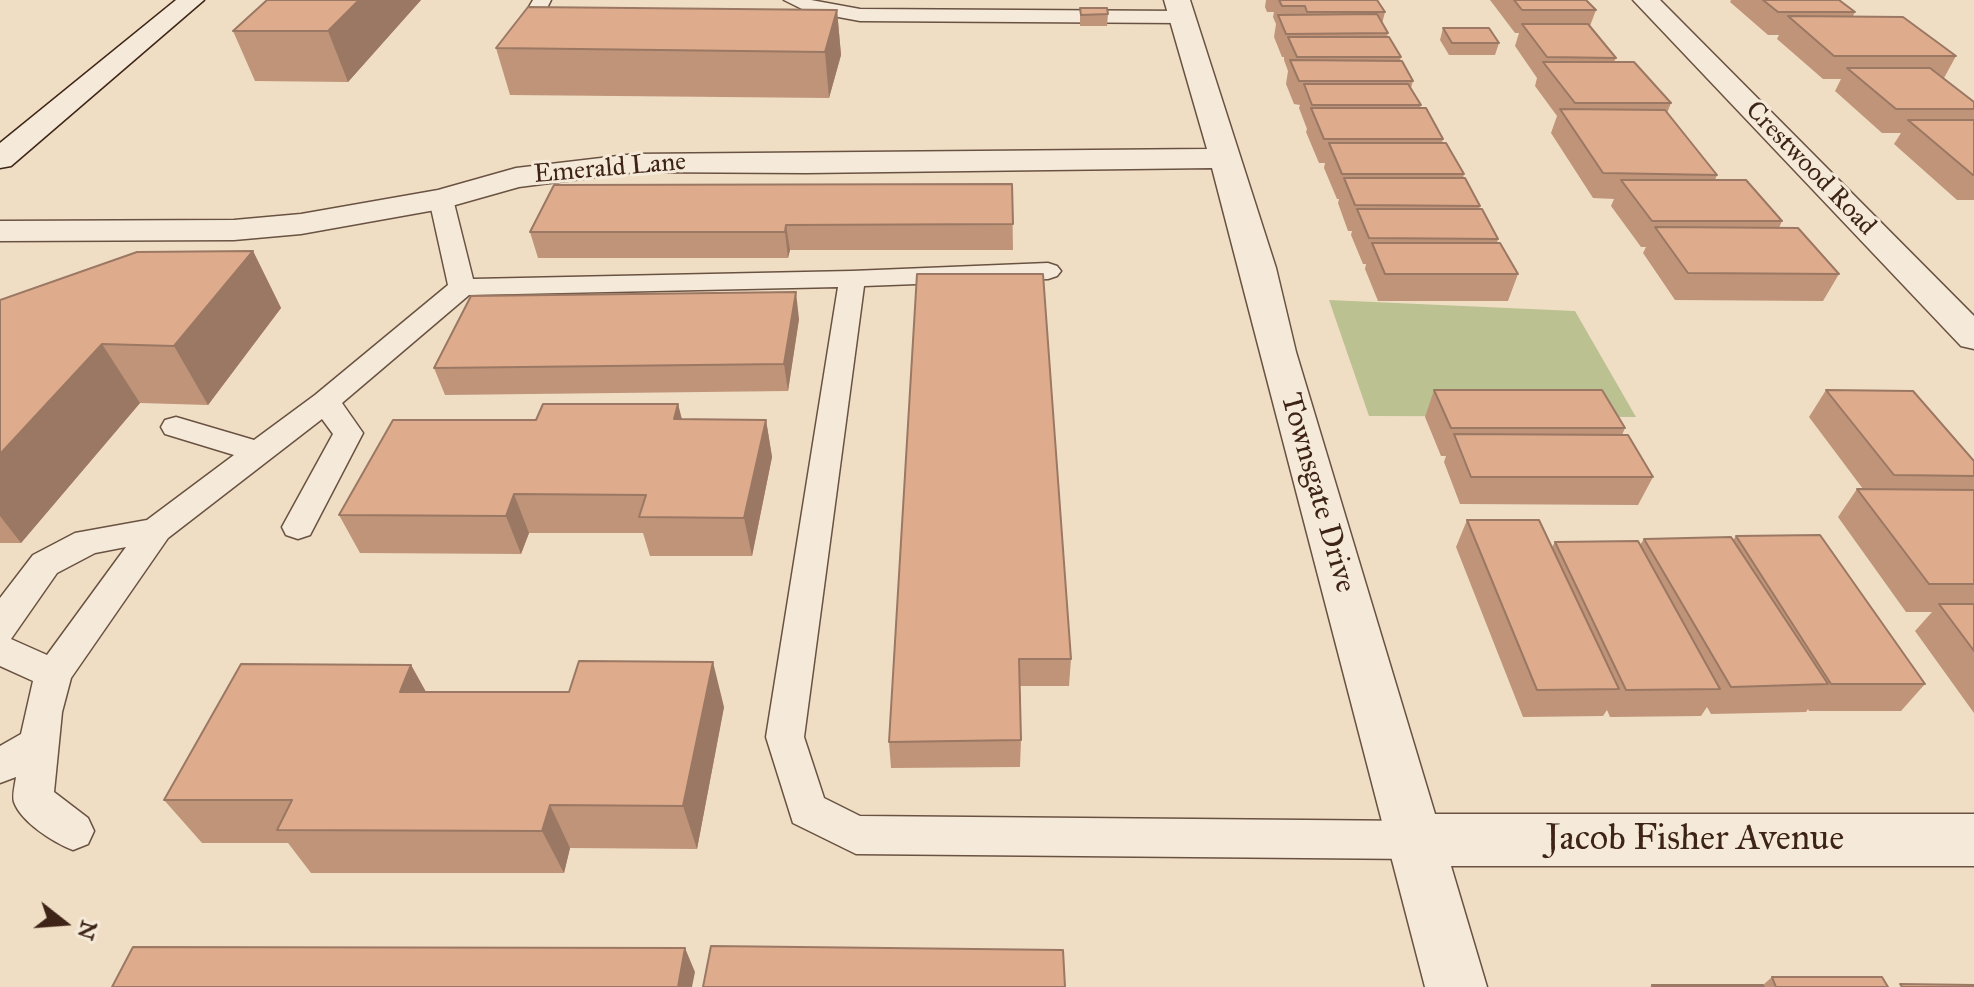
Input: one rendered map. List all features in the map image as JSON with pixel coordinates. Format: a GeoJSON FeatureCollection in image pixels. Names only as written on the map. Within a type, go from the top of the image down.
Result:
{"type":"FeatureCollection","features":[{"type":"Feature","properties":{"kind":"street"},"geometry":{"type":"LineString","coordinates":[[0,159],[191,0]]}},
{"type":"Feature","properties":{"kind":"street","name":"Crestwood Road"},"geometry":{"type":"LineString","coordinates":[[1646,0],[1974,338]]}},
{"type":"Feature","properties":{"kind":"street","name":"Townsgate Drive"},"geometry":{"type":"LineString","coordinates":[[1183,17],[1258,268],[1277,352],[1456,987]]}},
{"type":"Feature","properties":{"kind":"street","name":"Emerald Lane"},"geometry":{"type":"LineString","coordinates":[[0,231],[234,230],[301,224],[441,199],[516,178],[635,163],[806,164],[1225,158]]}},
{"type":"Feature","properties":{"kind":"street","name":"Jacob Fisher Avenue"},"geometry":{"type":"LineString","coordinates":[[1416,840],[1974,840]]}},
{"type":"Feature","properties":{"kind":"lane"},"geometry":{"type":"LineString","coordinates":[[542,0],[528,26],[559,27]]}},
{"type":"Feature","properties":{"kind":"lane"},"geometry":{"type":"LineString","coordinates":[[787,6],[860,15],[993,18],[1055,31],[1183,17]]}},
{"type":"Feature","properties":{"kind":"lane"},"geometry":{"type":"LineString","coordinates":[[441,199],[462,287]]}},
{"type":"Feature","properties":{"kind":"lane"},"geometry":{"type":"LineString","coordinates":[[73,831],[33,799],[43,712],[54,674],[156,530],[325,402],[462,287],[852,279],[1048,271]]}},
{"type":"Feature","properties":{"kind":"lane"},"geometry":{"type":"LineString","coordinates":[[852,279],[785,737],[807,810],[856,835],[1416,840]]}},
{"type":"Feature","properties":{"kind":"lane"},"geometry":{"type":"LineString","coordinates":[[298,527],[348,433],[325,402]]}},
{"type":"Feature","properties":{"kind":"lane"},"geometry":{"type":"LineString","coordinates":[[176,427],[259,452]]}},
{"type":"Feature","properties":{"kind":"lane"},"geometry":{"type":"LineString","coordinates":[[0,629],[2,621],[45,564],[87,542],[156,530]]}},
{"type":"Feature","properties":{"kind":"lane"},"geometry":{"type":"LineString","coordinates":[[0,650],[54,674]]}},
{"type":"Feature","properties":{"kind":"lane"},"geometry":{"type":"LineString","coordinates":[[0,766],[40,743]]}},
{"type":"Feature","properties":{"kind":"green space"},"geometry":{"type":"Polygon","coordinates":[[[1329,300],[1575,311],[1636,417],[1369,416],[1329,300]]]}},
{"type":"Feature","properties":{"kind":"building"},"geometry":{"type":"Polygon","coordinates":[[[267,0],[359,0],[328,31],[233,31],[267,0]]]}},
{"type":"Feature","properties":{"kind":"building"},"geometry":{"type":"Polygon","coordinates":[[[1279,0],[1377,0],[1385,12],[1307,12],[1305,6],[1282,6],[1279,0]]]}},
{"type":"Feature","properties":{"kind":"building"},"geometry":{"type":"Polygon","coordinates":[[[1514,0],[1586,0],[1596,10],[1522,10],[1514,0]]]}},
{"type":"Feature","properties":{"kind":"building"},"geometry":{"type":"Polygon","coordinates":[[[1763,0],[1839,0],[1855,12],[1778,12],[1763,0]]]}},
{"type":"Feature","properties":{"kind":"building"},"geometry":{"type":"Polygon","coordinates":[[[528,7],[837,10],[825,52],[496,48],[528,7]]]}},
{"type":"Feature","properties":{"kind":"building"},"geometry":{"type":"Polygon","coordinates":[[[1080,8],[1107,8],[1108,14],[1081,15],[1080,8]]]}},
{"type":"Feature","properties":{"kind":"building"},"geometry":{"type":"Polygon","coordinates":[[[1377,14],[1388,33],[1286,34],[1278,15],[1377,14]]]}},
{"type":"Feature","properties":{"kind":"building"},"geometry":{"type":"Polygon","coordinates":[[[1788,16],[1903,17],[1956,56],[1834,56],[1788,16]]]}},
{"type":"Feature","properties":{"kind":"building"},"geometry":{"type":"Polygon","coordinates":[[[1522,24],[1588,24],[1616,58],[1547,57],[1522,24]]]}},
{"type":"Feature","properties":{"kind":"building"},"geometry":{"type":"Polygon","coordinates":[[[1443,28],[1489,28],[1499,43],[1452,43],[1443,28]]]}},
{"type":"Feature","properties":{"kind":"building"},"geometry":{"type":"Polygon","coordinates":[[[1288,37],[1389,37],[1401,57],[1297,57],[1288,37]]]}},
{"type":"Feature","properties":{"kind":"building"},"geometry":{"type":"Polygon","coordinates":[[[1290,60],[1402,61],[1413,81],[1299,81],[1290,60]]]}},
{"type":"Feature","properties":{"kind":"building"},"geometry":{"type":"Polygon","coordinates":[[[1543,62],[1634,62],[1671,103],[1575,103],[1543,62]]]}},
{"type":"Feature","properties":{"kind":"building"},"geometry":{"type":"Polygon","coordinates":[[[1847,68],[1930,68],[1974,102],[1974,109],[1896,109],[1847,68]]]}},
{"type":"Feature","properties":{"kind":"building"},"geometry":{"type":"Polygon","coordinates":[[[1304,84],[1408,84],[1421,105],[1312,105],[1304,84]]]}},
{"type":"Feature","properties":{"kind":"building"},"geometry":{"type":"Polygon","coordinates":[[[1311,108],[1426,108],[1443,139],[1324,139],[1311,108]]]}},
{"type":"Feature","properties":{"kind":"building"},"geometry":{"type":"Polygon","coordinates":[[[1560,109],[1665,110],[1717,175],[1603,173],[1560,109]]]}},
{"type":"Feature","properties":{"kind":"building"},"geometry":{"type":"Polygon","coordinates":[[[1908,120],[1974,120],[1974,175],[1973,175],[1908,120]]]}},
{"type":"Feature","properties":{"kind":"building"},"geometry":{"type":"Polygon","coordinates":[[[1329,143],[1446,143],[1464,174],[1342,174],[1329,143]]]}},
{"type":"Feature","properties":{"kind":"building"},"geometry":{"type":"Polygon","coordinates":[[[1344,178],[1465,178],[1480,206],[1355,205],[1344,178]]]}},
{"type":"Feature","properties":{"kind":"building"},"geometry":{"type":"Polygon","coordinates":[[[1621,180],[1746,180],[1782,221],[1652,221],[1621,180]]]}},
{"type":"Feature","properties":{"kind":"building"},"geometry":{"type":"Polygon","coordinates":[[[1012,184],[1013,224],[786,225],[785,232],[530,232],[554,185],[1012,184]]]}},
{"type":"Feature","properties":{"kind":"building"},"geometry":{"type":"Polygon","coordinates":[[[1357,209],[1482,209],[1498,239],[1369,238],[1357,209]]]}},
{"type":"Feature","properties":{"kind":"building"},"geometry":{"type":"Polygon","coordinates":[[[1655,227],[1798,228],[1839,274],[1688,273],[1655,227]]]}},
{"type":"Feature","properties":{"kind":"building"},"geometry":{"type":"Polygon","coordinates":[[[1372,243],[1500,243],[1518,274],[1385,274],[1372,243]]]}},
{"type":"Feature","properties":{"kind":"building"},"geometry":{"type":"Polygon","coordinates":[[[253,251],[174,346],[102,344],[0,454],[0,300],[137,252],[253,251]]]}},
{"type":"Feature","properties":{"kind":"building"},"geometry":{"type":"Polygon","coordinates":[[[917,274],[1043,274],[1071,659],[1019,659],[1021,740],[889,742],[917,274]]]}},
{"type":"Feature","properties":{"kind":"building"},"geometry":{"type":"Polygon","coordinates":[[[796,292],[784,364],[434,368],[471,296],[796,292]]]}},
{"type":"Feature","properties":{"kind":"building"},"geometry":{"type":"Polygon","coordinates":[[[1434,390],[1602,390],[1625,428],[1451,428],[1434,390]]]}},
{"type":"Feature","properties":{"kind":"building"},"geometry":{"type":"Polygon","coordinates":[[[1826,390],[1913,391],[1974,461],[1974,476],[1894,475],[1826,390]]]}},
{"type":"Feature","properties":{"kind":"building"},"geometry":{"type":"Polygon","coordinates":[[[543,404],[678,404],[674,419],[766,420],[744,518],[639,517],[646,495],[514,494],[506,516],[339,515],[393,420],[536,420],[543,404]]]}},
{"type":"Feature","properties":{"kind":"building"},"geometry":{"type":"Polygon","coordinates":[[[1454,434],[1628,435],[1653,477],[1471,477],[1454,434]]]}},
{"type":"Feature","properties":{"kind":"building"},"geometry":{"type":"Polygon","coordinates":[[[1857,489],[1974,490],[1974,584],[1929,584],[1857,489]]]}},
{"type":"Feature","properties":{"kind":"building"},"geometry":{"type":"Polygon","coordinates":[[[1467,520],[1539,520],[1619,689],[1537,690],[1467,520]]]}},
{"type":"Feature","properties":{"kind":"building"},"geometry":{"type":"Polygon","coordinates":[[[1820,535],[1925,684],[1831,684],[1736,536],[1820,535]]]}},
{"type":"Feature","properties":{"kind":"building"},"geometry":{"type":"Polygon","coordinates":[[[1731,537],[1828,684],[1731,687],[1644,539],[1731,537]]]}},
{"type":"Feature","properties":{"kind":"building"},"geometry":{"type":"Polygon","coordinates":[[[1638,541],[1720,689],[1626,690],[1555,542],[1638,541]]]}},
{"type":"Feature","properties":{"kind":"building"},"geometry":{"type":"Polygon","coordinates":[[[1939,604],[1974,604],[1974,651],[1939,604]]]}},
{"type":"Feature","properties":{"kind":"building"},"geometry":{"type":"Polygon","coordinates":[[[579,661],[713,662],[683,806],[550,805],[542,831],[277,830],[292,800],[164,800],[241,664],[411,665],[400,692],[569,692],[579,661]]]}},
{"type":"Feature","properties":{"kind":"building"},"geometry":{"type":"Polygon","coordinates":[[[711,946],[1063,950],[1065,987],[703,987],[711,946]]]}},
{"type":"Feature","properties":{"kind":"building"},"geometry":{"type":"Polygon","coordinates":[[[133,947],[685,948],[678,987],[112,987],[133,947]]]}},
{"type":"Feature","properties":{"kind":"building"},"geometry":{"type":"Polygon","coordinates":[[[1772,977],[1882,977],[1888,987],[1776,987],[1772,977]]]}},
{"type":"Feature","properties":{"kind":"building"},"geometry":{"type":"Polygon","coordinates":[[[1900,984],[1974,985],[1974,987],[1902,987],[1900,984]]]}},
{"type":"Feature","properties":{"kind":"building"},"geometry":{"type":"Polygon","coordinates":[[[1763,985],[1764,987],[1653,987],[1763,985]]]}}]}
